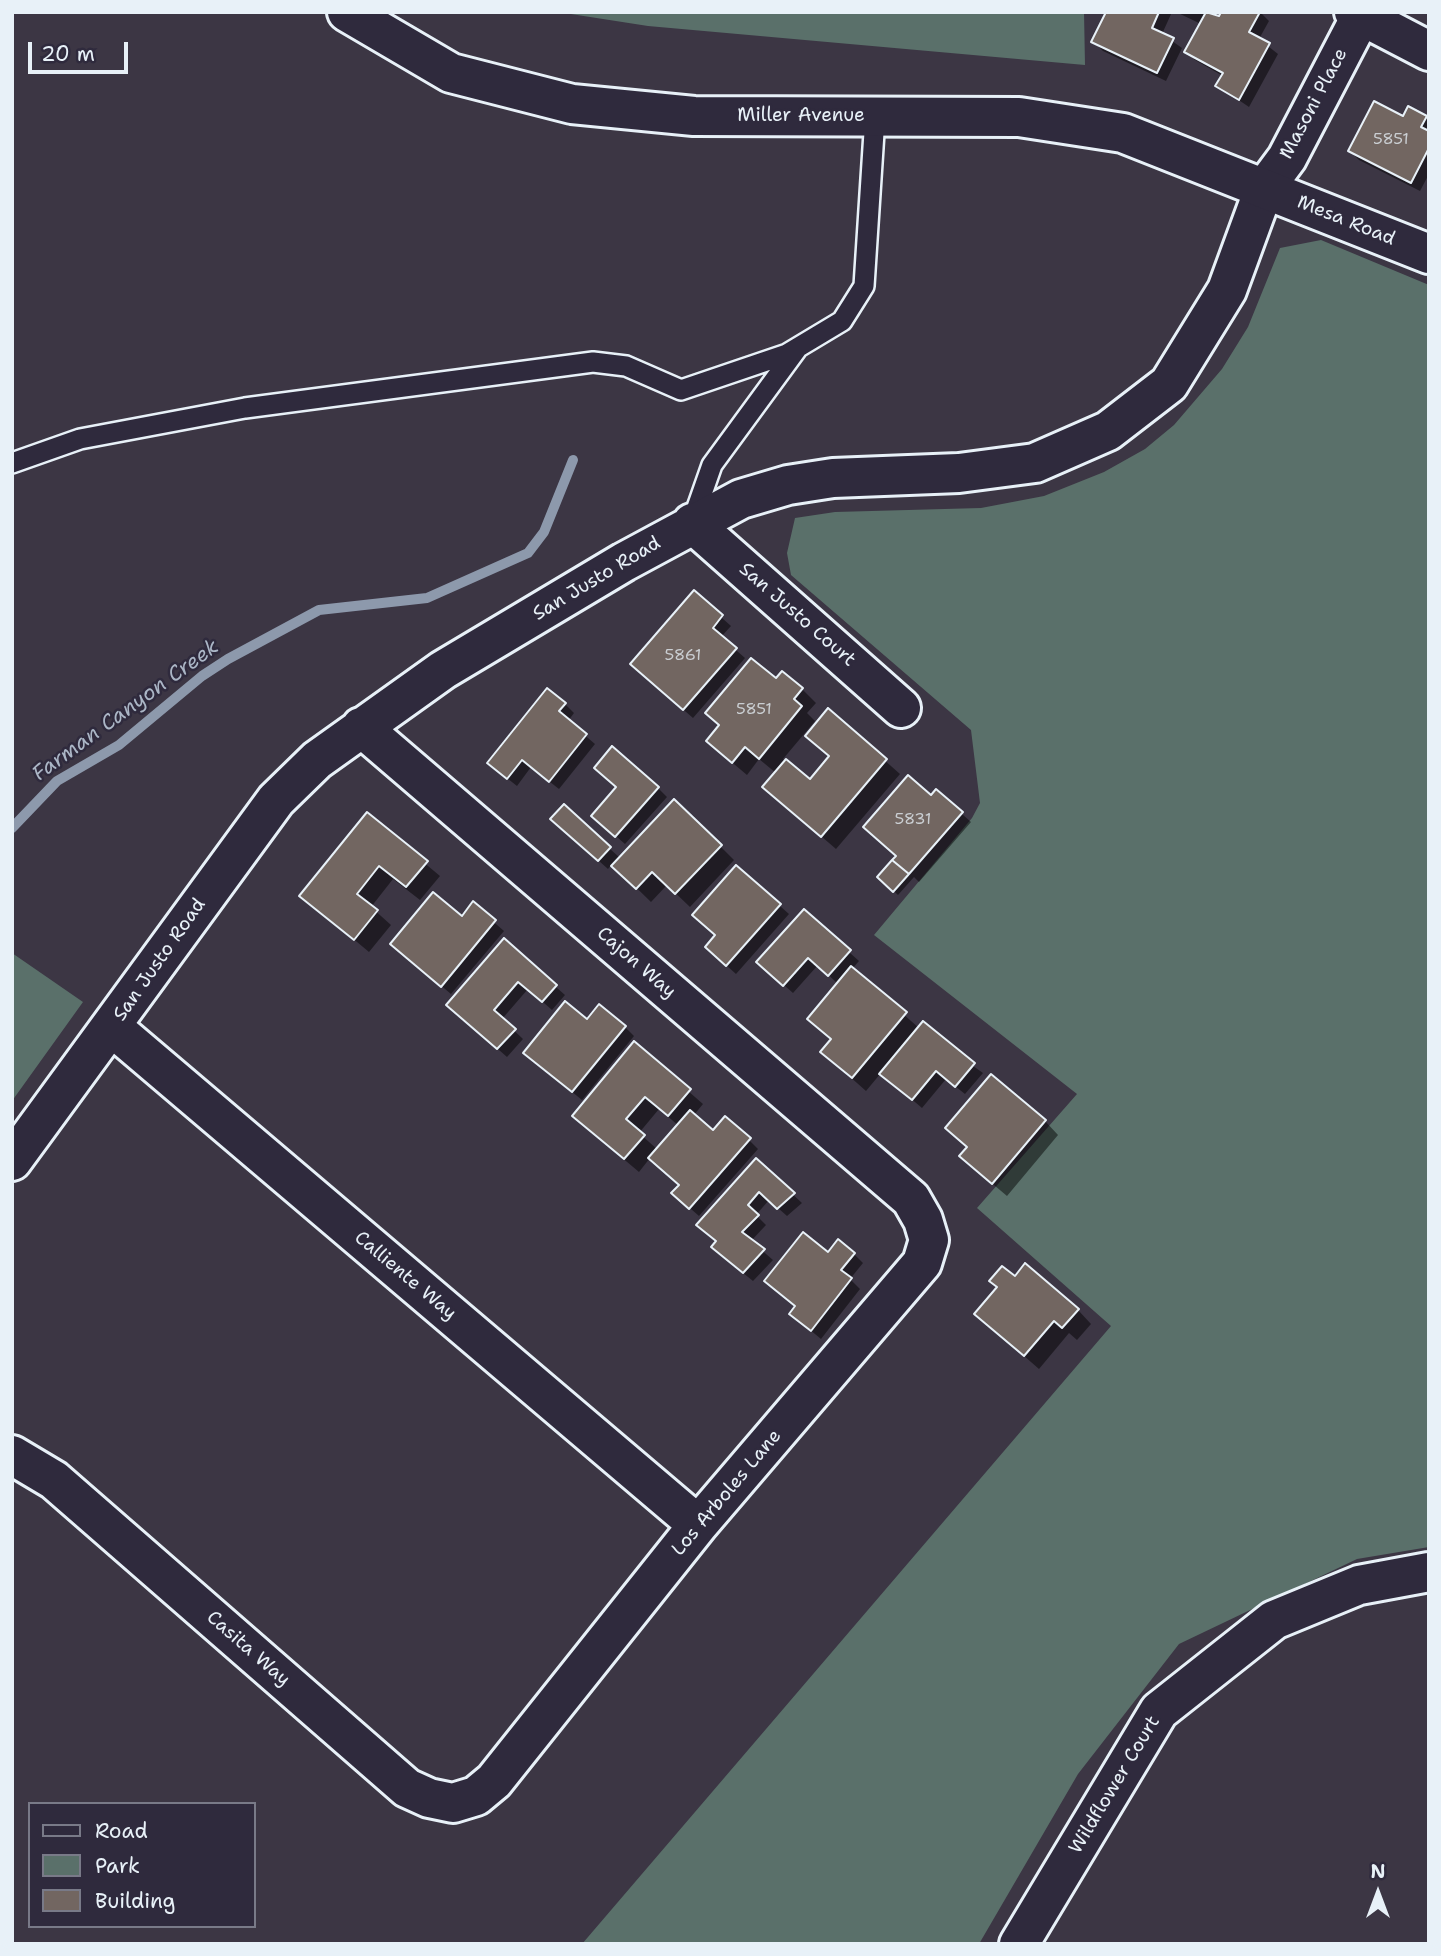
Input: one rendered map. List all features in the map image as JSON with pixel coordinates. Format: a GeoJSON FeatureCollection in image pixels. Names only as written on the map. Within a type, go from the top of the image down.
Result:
{"type":"FeatureCollection","features":[{"type":"Feature","properties":{"kind":"street","name":"Miller Avenue"},"geometry":{"type":"LineString","coordinates":[[348,12],[451,73],[572,104],[694,116],[1020,117],[1123,133],[1264,189]]}},
{"type":"Feature","properties":{"kind":"street","name":"Masoni Place"},"geometry":{"type":"LineString","coordinates":[[1264,189],[1287,158],[1358,14],[1429,51]]}},
{"type":"Feature","properties":{"kind":"street","name":"Mesa Road"},"geometry":{"type":"LineString","coordinates":[[1264,189],[1429,254]]}},
{"type":"Feature","properties":{"kind":"street","name":"San Justo Road"},"geometry":{"type":"LineString","coordinates":[[12,1161],[276,800],[317,760],[443,670],[692,523],[741,499],[788,485],[833,478],[959,473],[1035,463],[1108,431],[1169,384],[1227,290],[1264,189]]}},
{"type":"Feature","properties":{"kind":"street","name":"San Justo Court"},"geometry":{"type":"LineString","coordinates":[[692,523],[901,708]]}},
{"type":"Feature","properties":{"kind":"street","name":"Cajon Way"},"geometry":{"type":"LineString","coordinates":[[361,727],[911,1199]]}},
{"type":"Feature","properties":{"kind":"street","name":"Calliente Way"},"geometry":{"type":"LineString","coordinates":[[112,1027],[698,1525]]}},
{"type":"Feature","properties":{"kind":"street","name":"Los Arboles Lane"},"geometry":{"type":"LineString","coordinates":[[494,1781],[698,1525],[922,1263],[929,1240],[923,1220],[911,1199]]}},
{"type":"Feature","properties":{"kind":"street","name":"Casita Way"},"geometry":{"type":"LineString","coordinates":[[12,1455],[54,1480],[407,1788],[429,1798],[453,1802],[476,1796],[494,1781]]}},
{"type":"Feature","properties":{"kind":"street","name":"Wildflower Court"},"geometry":{"type":"LineString","coordinates":[[1019,1944],[1159,1711],[1275,1620],[1359,1585],[1429,1572]]}},
{"type":"Feature","properties":{"kind":"lane"},"geometry":{"type":"LineString","coordinates":[[12,463],[80,439],[245,408],[593,362],[626,366],[681,390],[787,354],[842,321],[864,286],[875,117]]}},
{"type":"Feature","properties":{"kind":"lane"},"geometry":{"type":"LineString","coordinates":[[692,523],[712,465],[798,348]]}},
{"type":"Feature","properties":{"kind":"green space"},"geometry":{"type":"Polygon","coordinates":[[[558,12],[1084,12],[1085,65],[648,26],[558,12]]]}},
{"type":"Feature","properties":{"kind":"green space"},"geometry":{"type":"Polygon","coordinates":[[[1321,240],[1429,285],[1429,1547],[1357,1559],[1179,1644],[1078,1774],[979,1944],[582,1944],[1111,1326],[977,1208],[1077,1094],[874,935],[972,818],[980,803],[971,730],[791,575],[787,553],[795,518],[835,512],[981,508],[1044,496],[1104,472],[1145,449],[1174,425],[1222,369],[1248,327],[1280,248],[1321,240]]]}},
{"type":"Feature","properties":{"kind":"green space"},"geometry":{"type":"Polygon","coordinates":[[[12,953],[83,1002],[12,1101],[12,953]]]}},
{"type":"Feature","properties":{"kind":"building"},"geometry":{"type":"Polygon","coordinates":[[[1106,12],[1159,12],[1152,28],[1174,38],[1157,73],[1091,42],[1106,12]]]}},
{"type":"Feature","properties":{"kind":"building"},"geometry":{"type":"Polygon","coordinates":[[[1206,12],[1219,16],[1221,12],[1260,12],[1249,32],[1270,43],[1239,100],[1215,86],[1223,73],[1184,52],[1206,12]]]}},
{"type":"Feature","properties":{"kind":"building"},"geometry":{"type":"Polygon","coordinates":[[[1374,101],[1403,116],[1408,106],[1427,116],[1421,127],[1429,131],[1429,148],[1411,183],[1348,151],[1374,101]]]}},
{"type":"Feature","properties":{"kind":"building"},"geometry":{"type":"Polygon","coordinates":[[[694,590],[723,615],[713,628],[737,648],[683,710],[630,664],[694,590]]]}},
{"type":"Feature","properties":{"kind":"building"},"geometry":{"type":"Polygon","coordinates":[[[751,658],[776,678],[782,671],[803,688],[794,699],[802,706],[759,759],[745,747],[732,763],[706,741],[719,725],[705,713],[751,658]]]}},
{"type":"Feature","properties":{"kind":"building"},"geometry":{"type":"Polygon","coordinates":[[[547,688],[566,703],[559,711],[587,734],[549,782],[522,760],[507,779],[487,763],[547,688]]]}},
{"type":"Feature","properties":{"kind":"building"},"geometry":{"type":"Polygon","coordinates":[[[828,708],[887,759],[821,837],[762,787],[786,759],[810,779],[829,756],[805,736],[828,708]]]}},
{"type":"Feature","properties":{"kind":"building"},"geometry":{"type":"Polygon","coordinates":[[[612,746],[659,787],[615,837],[591,816],[616,787],[594,768],[612,746]]]}},
{"type":"Feature","properties":{"kind":"building"},"geometry":{"type":"Polygon","coordinates":[[[908,775],[931,795],[936,789],[963,812],[909,874],[892,860],[896,856],[863,827],[908,775]]]}},
{"type":"Feature","properties":{"kind":"building"},"geometry":{"type":"Polygon","coordinates":[[[674,799],[722,845],[675,894],[652,872],[636,889],[611,866],[674,799]]]}},
{"type":"Feature","properties":{"kind":"building"},"geometry":{"type":"Polygon","coordinates":[[[564,804],[611,847],[598,861],[550,819],[564,804]]]}},
{"type":"Feature","properties":{"kind":"building"},"geometry":{"type":"Polygon","coordinates":[[[367,812],[428,861],[406,887],[379,866],[357,894],[378,910],[354,940],[299,896],[367,812]]]}},
{"type":"Feature","properties":{"kind":"building"},"geometry":{"type":"Polygon","coordinates":[[[892,860],[909,874],[893,892],[877,877],[892,860]]]}},
{"type":"Feature","properties":{"kind":"building"},"geometry":{"type":"Polygon","coordinates":[[[736,865],[781,904],[726,966],[705,947],[715,935],[692,915],[736,865]]]}},
{"type":"Feature","properties":{"kind":"building"},"geometry":{"type":"Polygon","coordinates":[[[433,892],[462,916],[473,901],[496,920],[441,987],[390,944],[433,892]]]}},
{"type":"Feature","properties":{"kind":"building"},"geometry":{"type":"Polygon","coordinates":[[[804,909],[851,950],[828,976],[808,958],[783,986],[756,962],[804,909]]]}},
{"type":"Feature","properties":{"kind":"building"},"geometry":{"type":"Polygon","coordinates":[[[504,938],[557,985],[542,1002],[518,982],[494,1010],[516,1029],[497,1049],[446,1005],[504,938]]]}},
{"type":"Feature","properties":{"kind":"building"},"geometry":{"type":"Polygon","coordinates":[[[851,966],[907,1012],[852,1078],[820,1052],[831,1039],[807,1019],[851,966]]]}},
{"type":"Feature","properties":{"kind":"building"},"geometry":{"type":"Polygon","coordinates":[[[565,1001],[587,1019],[599,1004],[626,1026],[572,1092],[523,1053],[565,1001]]]}},
{"type":"Feature","properties":{"kind":"building"},"geometry":{"type":"Polygon","coordinates":[[[923,1021],[975,1063],[955,1087],[936,1071],[912,1100],[879,1074],[923,1021]]]}},
{"type":"Feature","properties":{"kind":"building"},"geometry":{"type":"Polygon","coordinates":[[[634,1041],[691,1089],[668,1116],[645,1097],[626,1119],[645,1135],[624,1159],[572,1116],[634,1041]]]}},
{"type":"Feature","properties":{"kind":"building"},"geometry":{"type":"Polygon","coordinates":[[[991,1074],[1046,1120],[992,1184],[959,1156],[967,1147],[945,1128],[991,1074]]]}},
{"type":"Feature","properties":{"kind":"building"},"geometry":{"type":"Polygon","coordinates":[[[690,1110],[713,1130],[725,1116],[751,1138],[689,1209],[671,1193],[679,1185],[648,1158],[690,1110]]]}},
{"type":"Feature","properties":{"kind":"building"},"geometry":{"type":"Polygon","coordinates":[[[756,1158],[795,1193],[777,1209],[759,1192],[748,1205],[759,1215],[742,1232],[765,1249],[743,1273],[711,1247],[716,1241],[696,1225],[756,1158]]]}},
{"type":"Feature","properties":{"kind":"building"},"geometry":{"type":"Polygon","coordinates":[[[803,1232],[828,1252],[838,1239],[855,1253],[841,1270],[852,1278],[811,1331],[789,1314],[795,1306],[764,1281],[803,1232]]]}},
{"type":"Feature","properties":{"kind":"building"},"geometry":{"type":"Polygon","coordinates":[[[1025,1263],[1079,1309],[1062,1328],[1054,1321],[1024,1356],[974,1314],[997,1287],[989,1281],[1002,1266],[1015,1276],[1025,1263]]]}},
{"type":"Feature","properties":{"kind":"waterway","name":"Farman Canyon Creek"},"geometry":{"type":"LineString","coordinates":[[12,828],[57,781],[119,745],[202,676],[319,610],[427,598],[528,553],[544,532],[573,460]]}}]}
